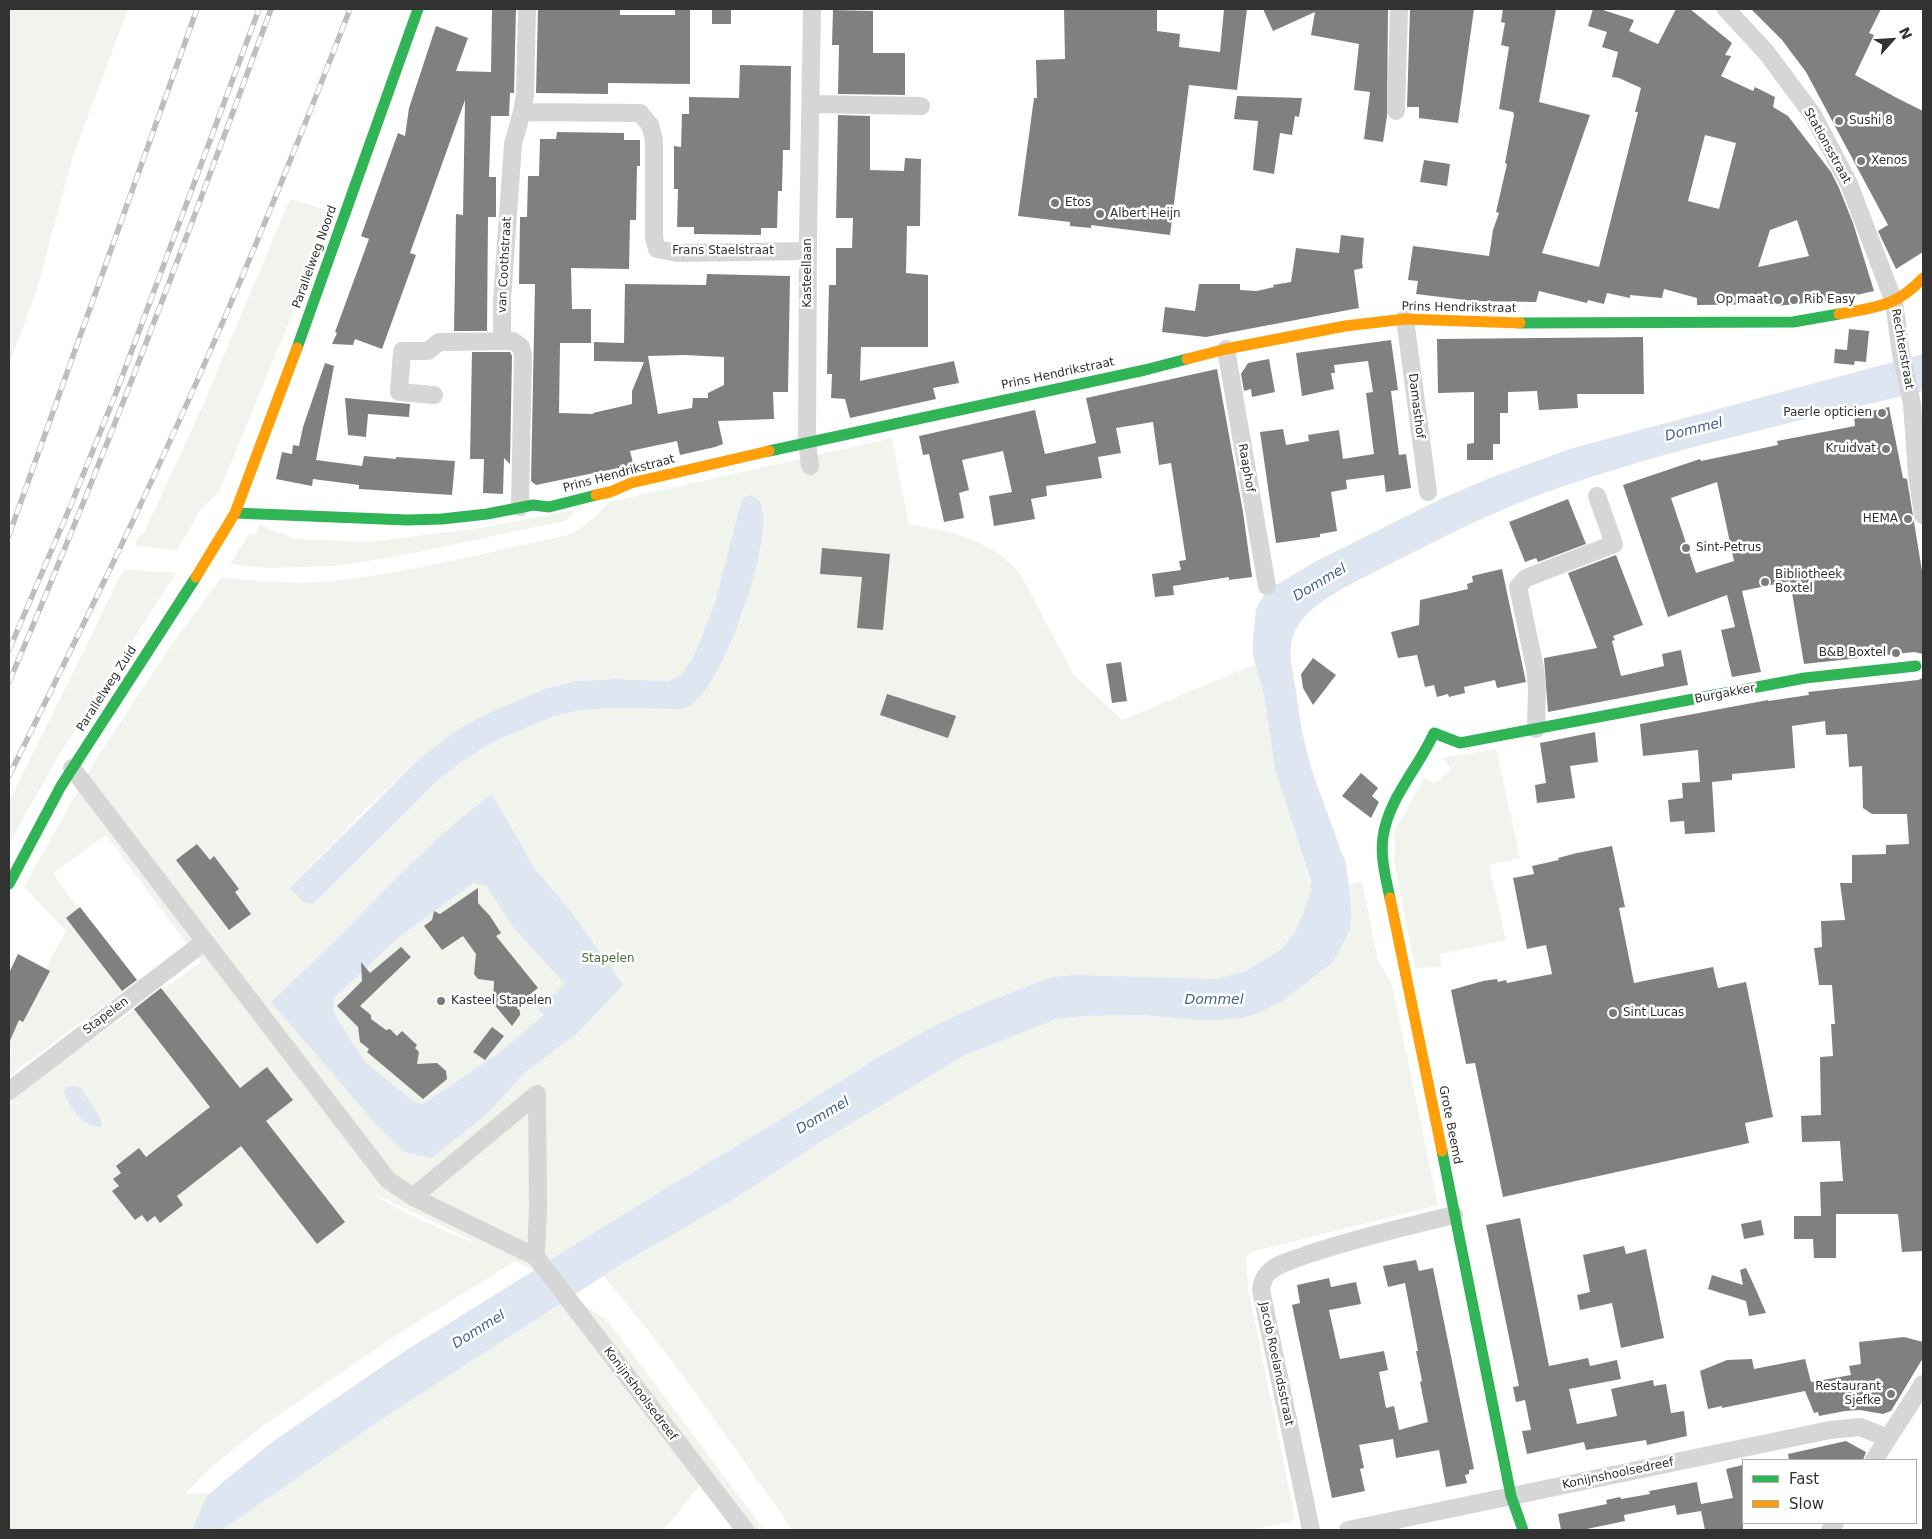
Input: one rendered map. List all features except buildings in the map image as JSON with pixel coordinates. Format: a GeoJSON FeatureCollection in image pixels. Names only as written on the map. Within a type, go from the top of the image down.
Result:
{"type":"FeatureCollection","features":[{"type":"Feature","properties":{"kind":"street","name":"Parallelweg Noord"},"geometry":{"type":"LineString","coordinates":[[235,513],[306,325],[418,9]]}},
{"type":"Feature","properties":{"kind":"street","name":"van Coothstraat"},"geometry":{"type":"LineString","coordinates":[[502,341],[502,300],[513,144],[525,95],[527,9]]}},
{"type":"Feature","properties":{"kind":"street","name":"Kasteellaan"},"geometry":{"type":"LineString","coordinates":[[810,466],[807,442],[812,9]]}},
{"type":"Feature","properties":{"kind":"street"},"geometry":{"type":"LineString","coordinates":[[1396,111],[1399,9]]}},
{"type":"Feature","properties":{"kind":"street","name":"Stationsstraat"},"geometry":{"type":"LineString","coordinates":[[1726,9],[1766,52],[1812,115],[1848,184],[1894,302]]}},
{"type":"Feature","properties":{"kind":"street"},"geometry":{"type":"LineString","coordinates":[[811,104],[921,106]]}},
{"type":"Feature","properties":{"kind":"street","name":"Frans Staelstraat"},"geometry":{"type":"LineString","coordinates":[[522,112],[640,112],[650,125],[654,140],[654,238],[657,249],[677,253],[808,251]]}},
{"type":"Feature","properties":{"kind":"street"},"geometry":{"type":"LineString","coordinates":[[1894,302],[1911,290],[1923,278]]}},
{"type":"Feature","properties":{"kind":"street","name":"Prins Hendrikstraat"},"geometry":{"type":"LineString","coordinates":[[235,513],[442,520],[533,505],[549,506],[610,492],[631,483],[807,442],[1145,370],[1226,349],[1345,326],[1405,319],[1535,323],[1793,322],[1883,306],[1894,302]]}},
{"type":"Feature","properties":{"kind":"street","name":"Rechterstraat"},"geometry":{"type":"LineString","coordinates":[[1894,302],[1901,354],[1912,404],[1923,515]]}},
{"type":"Feature","properties":{"kind":"street","name":"Damasthof"},"geometry":{"type":"LineString","coordinates":[[1405,319],[1428,492]]}},
{"type":"Feature","properties":{"kind":"street"},"geometry":{"type":"LineString","coordinates":[[434,395],[400,392],[402,351],[428,350],[439,342],[513,341],[520,346],[523,355],[520,507]]}},
{"type":"Feature","properties":{"kind":"street","name":"Raaphof"},"geometry":{"type":"LineString","coordinates":[[1226,349],[1267,586]]}},
{"type":"Feature","properties":{"kind":"street"},"geometry":{"type":"LineString","coordinates":[[1536,729],[1537,689],[1535,668],[1518,587],[1526,578],[1614,544],[1597,496]]}},
{"type":"Feature","properties":{"kind":"street","name":"Parallelweg Zuid"},"geometry":{"type":"LineString","coordinates":[[9,884],[72,768],[186,593],[235,513]]}},
{"type":"Feature","properties":{"kind":"street","name":"Burgakker"},"geometry":{"type":"LineString","coordinates":[[1434,733],[1460,743],[1805,678],[1916,666]]}},
{"type":"Feature","properties":{"kind":"street","name":"Grote Beemd"},"geometry":{"type":"LineString","coordinates":[[1434,733],[1390,814],[1383,836],[1383,855],[1514,1511],[1522,1530]]}},
{"type":"Feature","properties":{"kind":"street"},"geometry":{"type":"LineString","coordinates":[[72,768],[388,1180],[413,1198],[536,1258],[538,1208],[537,1094],[413,1198]]}},
{"type":"Feature","properties":{"kind":"street","name":"Stapelen"},"geometry":{"type":"LineString","coordinates":[[9,1091],[204,942]]}},
{"type":"Feature","properties":{"kind":"street","name":"Jacob Roelandsstraat"},"geometry":{"type":"LineString","coordinates":[[1311,1530],[1261,1290],[1263,1279],[1268,1272],[1277,1266],[1332,1246],[1454,1215]]}},
{"type":"Feature","properties":{"kind":"street","name":"Konijnshoolsedreef"},"geometry":{"type":"LineString","coordinates":[[536,1258],[745,1530]]}},
{"type":"Feature","properties":{"kind":"street"},"geometry":{"type":"LineString","coordinates":[[1875,1459],[1922,1390]]}},
{"type":"Feature","properties":{"kind":"street","name":"Konijnshoolsedreef"},"geometry":{"type":"LineString","coordinates":[[1348,1530],[1830,1430],[1860,1427],[1888,1438]]}},
{"type":"Feature","properties":{"kind":"green space"},"geometry":{"type":"Polygon","coordinates":[[[9,9],[128,9],[73,156],[36,292],[9,365],[9,9]]]}},
{"type":"Feature","properties":{"kind":"green space"},"geometry":{"type":"Polygon","coordinates":[[[290,199],[327,210],[330,206],[336,208],[219,492],[201,509],[177,550],[135,546],[137,538],[144,533],[204,403],[290,199]]]}},
{"type":"Feature","properties":{"kind":"green space"},"geometry":{"type":"Polygon","coordinates":[[[892,438],[909,524],[941,530],[971,540],[986,546],[1011,564],[1022,577],[1073,674],[1122,720],[1255,664],[1264,694],[1288,807],[1312,889],[1303,917],[1295,932],[1282,949],[1246,971],[1216,979],[1052,977],[984,1003],[938,1024],[653,1196],[535,1271],[515,1261],[398,1334],[264,1425],[212,1466],[185,1494],[210,1493],[206,1497],[192,1530],[9,1530],[9,1099],[201,962],[106,835],[53,873],[78,909],[69,918],[125,990],[9,1076],[9,1055],[12,1052],[9,1045],[9,1036],[66,931],[24,887],[93,764],[172,644],[221,578],[306,583],[335,581],[423,567],[568,535],[585,525],[609,502],[892,438]],[[741,502],[715,603],[694,656],[681,675],[668,681],[615,679],[577,681],[545,689],[484,715],[454,732],[419,759],[365,810],[290,888],[311,904],[316,901],[438,780],[470,756],[497,740],[554,716],[581,710],[615,708],[680,709],[695,702],[716,672],[743,612],[755,570],[741,502]],[[80,1088],[66,1098],[76,1113],[85,1121],[95,1127],[100,1127],[102,1124],[100,1117],[80,1088]],[[375,1194],[421,1220],[474,1242],[375,1194]]]}},
{"type":"Feature","properties":{"kind":"green space"},"geometry":{"type":"Polygon","coordinates":[[[574,510],[572,515],[565,521],[389,558],[334,566],[268,568],[230,564],[250,533],[256,535],[259,525],[296,539],[369,542],[487,527],[574,510]]]}},
{"type":"Feature","properties":{"kind":"green space"},"geometry":{"type":"Polygon","coordinates":[[[124,569],[176,573],[56,760],[9,844],[9,802],[124,569]]]}},
{"type":"Feature","properties":{"kind":"green space"},"geometry":{"type":"Polygon","coordinates":[[[1496,749],[1520,858],[1489,865],[1506,940],[1440,954],[1442,967],[1415,968],[1394,860],[1395,830],[1424,778],[1434,784],[1451,769],[1442,758],[1496,749]]]}},
{"type":"Feature","properties":{"kind":"green space"},"geometry":{"type":"Polygon","coordinates":[[[1362,881],[1378,960],[1392,985],[1438,1205],[1254,1251],[1246,1256],[1248,1287],[1295,1519],[1252,1530],[793,1530],[678,1369],[603,1276],[739,1196],[819,1143],[907,1089],[963,1056],[1005,1038],[1056,1019],[1086,1016],[1142,1015],[1208,1021],[1242,1018],[1256,1014],[1283,1001],[1333,962],[1350,896],[1349,885],[1362,881]]]}},
{"type":"Feature","properties":{"kind":"green space"},"geometry":{"type":"Polygon","coordinates":[[[571,1297],[606,1319],[764,1530],[745,1530],[706,1477],[664,1530],[222,1530],[388,1415],[571,1297]]]}},
{"type":"Feature","properties":{"kind":"water","name":"Dommel"},"geometry":{"type":"Polygon","coordinates":[[[1923,354],[1923,391],[1684,450],[1590,477],[1544,493],[1484,518],[1425,546],[1348,585],[1311,610],[1295,631],[1291,644],[1292,664],[1308,758],[1345,859],[1351,913],[1350,929],[1333,962],[1283,1001],[1256,1014],[1242,1018],[1208,1021],[1142,1015],[1086,1016],[1056,1019],[963,1056],[819,1143],[739,1196],[619,1266],[388,1415],[222,1530],[192,1530],[206,1497],[224,1481],[275,1440],[408,1349],[877,1058],[938,1024],[984,1003],[1052,977],[1074,975],[1216,979],[1246,971],[1282,949],[1295,932],[1312,889],[1275,768],[1264,694],[1253,656],[1256,609],[1263,596],[1276,585],[1315,562],[1443,498],[1490,478],[1573,448],[1923,354]]]}},
{"type":"Feature","properties":{"kind":"water"},"geometry":{"type":"Polygon","coordinates":[[[749,495],[759,501],[763,517],[761,544],[754,576],[746,603],[723,659],[711,682],[694,703],[680,709],[615,708],[581,710],[554,716],[497,740],[470,756],[438,780],[316,901],[311,904],[303,902],[290,888],[419,759],[454,732],[484,715],[545,689],[577,681],[615,679],[668,681],[681,675],[694,656],[715,603],[741,502],[743,498],[749,495]]]}},
{"type":"Feature","properties":{"kind":"water"},"geometry":{"type":"Polygon","coordinates":[[[492,794],[534,868],[572,913],[623,985],[576,1034],[524,1073],[487,1114],[431,1158],[405,1152],[375,1123],[271,1002],[331,945],[411,864],[492,794]],[[473,883],[400,936],[333,999],[334,1014],[365,1062],[414,1102],[423,1104],[500,1052],[544,1015],[538,1009],[565,984],[513,927],[486,885],[473,883]]]}},
{"type":"Feature","properties":{"kind":"water"},"geometry":{"type":"Polygon","coordinates":[[[66,1087],[80,1087],[100,1117],[101,1127],[88,1124],[82,1120],[69,1103],[64,1091],[66,1087]]]}},
{"type":"Feature","properties":{"kind":"railway"},"geometry":{"type":"LineString","coordinates":[[9,535],[197,9]]}},
{"type":"Feature","properties":{"kind":"railway"},"geometry":{"type":"LineString","coordinates":[[9,650],[116,393],[259,9]]}},
{"type":"Feature","properties":{"kind":"railway"},"geometry":{"type":"LineString","coordinates":[[9,682],[78,515],[144,347],[271,9]]}},
{"type":"Feature","properties":{"kind":"railway"},"geometry":{"type":"LineString","coordinates":[[9,776],[83,625],[201,372],[278,191],[350,9]]}},
{"type":"Feature","properties":{"kind":"traffic: fast"},"geometry":{"type":"LineString","coordinates":[[297,348],[418,9]]}},
{"type":"Feature","properties":{"kind":"traffic: fast"},"geometry":{"type":"LineString","coordinates":[[1520,323],[1793,322],[1839,314]]}},
{"type":"Feature","properties":{"kind":"traffic: fast"},"geometry":{"type":"LineString","coordinates":[[769,451],[1145,370],[1187,359]]}},
{"type":"Feature","properties":{"kind":"traffic: fast"},"geometry":{"type":"LineString","coordinates":[[235,513],[407,520],[442,519],[487,514],[533,505],[549,507],[596,495]]}},
{"type":"Feature","properties":{"kind":"traffic: fast"},"geometry":{"type":"LineString","coordinates":[[9,884],[61,786],[196,577]]}},
{"type":"Feature","properties":{"kind":"traffic: fast"},"geometry":{"type":"LineString","coordinates":[[1390,898],[1382,852],[1386,823],[1397,796],[1434,733],[1460,743],[1805,678],[1916,666]]}},
{"type":"Feature","properties":{"kind":"traffic: fast"},"geometry":{"type":"LineString","coordinates":[[1442,1151],[1511,1496],[1523,1530]]}},
{"type":"Feature","properties":{"kind":"traffic: slow"},"geometry":{"type":"LineString","coordinates":[[1839,314],[1885,304],[1904,295],[1923,278]]}},
{"type":"Feature","properties":{"kind":"traffic: slow"},"geometry":{"type":"LineString","coordinates":[[1187,359],[1226,349],[1345,326],[1405,319],[1520,323]]}},
{"type":"Feature","properties":{"kind":"traffic: slow"},"geometry":{"type":"LineString","coordinates":[[196,577],[235,513],[297,348]]}},
{"type":"Feature","properties":{"kind":"traffic: slow"},"geometry":{"type":"LineString","coordinates":[[596,495],[610,492],[631,483],[769,451]]}},
{"type":"Feature","properties":{"kind":"traffic: slow"},"geometry":{"type":"LineString","coordinates":[[1390,898],[1442,1151]]}},
{"type":"Feature","properties":{"kind":"place","name":"Sushi 8"},"geometry":{"type":"Point","coordinates":[1839,121]}},
{"type":"Feature","properties":{"kind":"place","name":"Xenos"},"geometry":{"type":"Point","coordinates":[1861,161]}},
{"type":"Feature","properties":{"kind":"place","name":"Etos"},"geometry":{"type":"Point","coordinates":[1055,203]}},
{"type":"Feature","properties":{"kind":"place","name":"Albert Heijn"},"geometry":{"type":"Point","coordinates":[1100,214]}},
{"type":"Feature","properties":{"kind":"place","name":"Op maat"},"geometry":{"type":"Point","coordinates":[1778,300]}},
{"type":"Feature","properties":{"kind":"place","name":"Rib Easy"},"geometry":{"type":"Point","coordinates":[1794,300]}},
{"type":"Feature","properties":{"kind":"place","name":"Paerle opticien"},"geometry":{"type":"Point","coordinates":[1882,413]}},
{"type":"Feature","properties":{"kind":"place","name":"Kruidvat"},"geometry":{"type":"Point","coordinates":[1886,449]}},
{"type":"Feature","properties":{"kind":"place","name":"HEMA"},"geometry":{"type":"Point","coordinates":[1908,519]}},
{"type":"Feature","properties":{"kind":"place","name":"Sint-Petrus"},"geometry":{"type":"Point","coordinates":[1686,548]}},
{"type":"Feature","properties":{"kind":"place","name":"Bibliotheek Boxtel"},"geometry":{"type":"Point","coordinates":[1765,582]}},
{"type":"Feature","properties":{"kind":"place","name":"B&B Boxtel"},"geometry":{"type":"Point","coordinates":[1896,653]}},
{"type":"Feature","properties":{"kind":"place","name":"Kasteel Stapelen"},"geometry":{"type":"Point","coordinates":[441,1001]}},
{"type":"Feature","properties":{"kind":"place","name":"Sint Lucas"},"geometry":{"type":"Point","coordinates":[1613,1013]}},
{"type":"Feature","properties":{"kind":"place","name":"Restaurant Sjefke"},"geometry":{"type":"Point","coordinates":[1891,1394]}}]}
